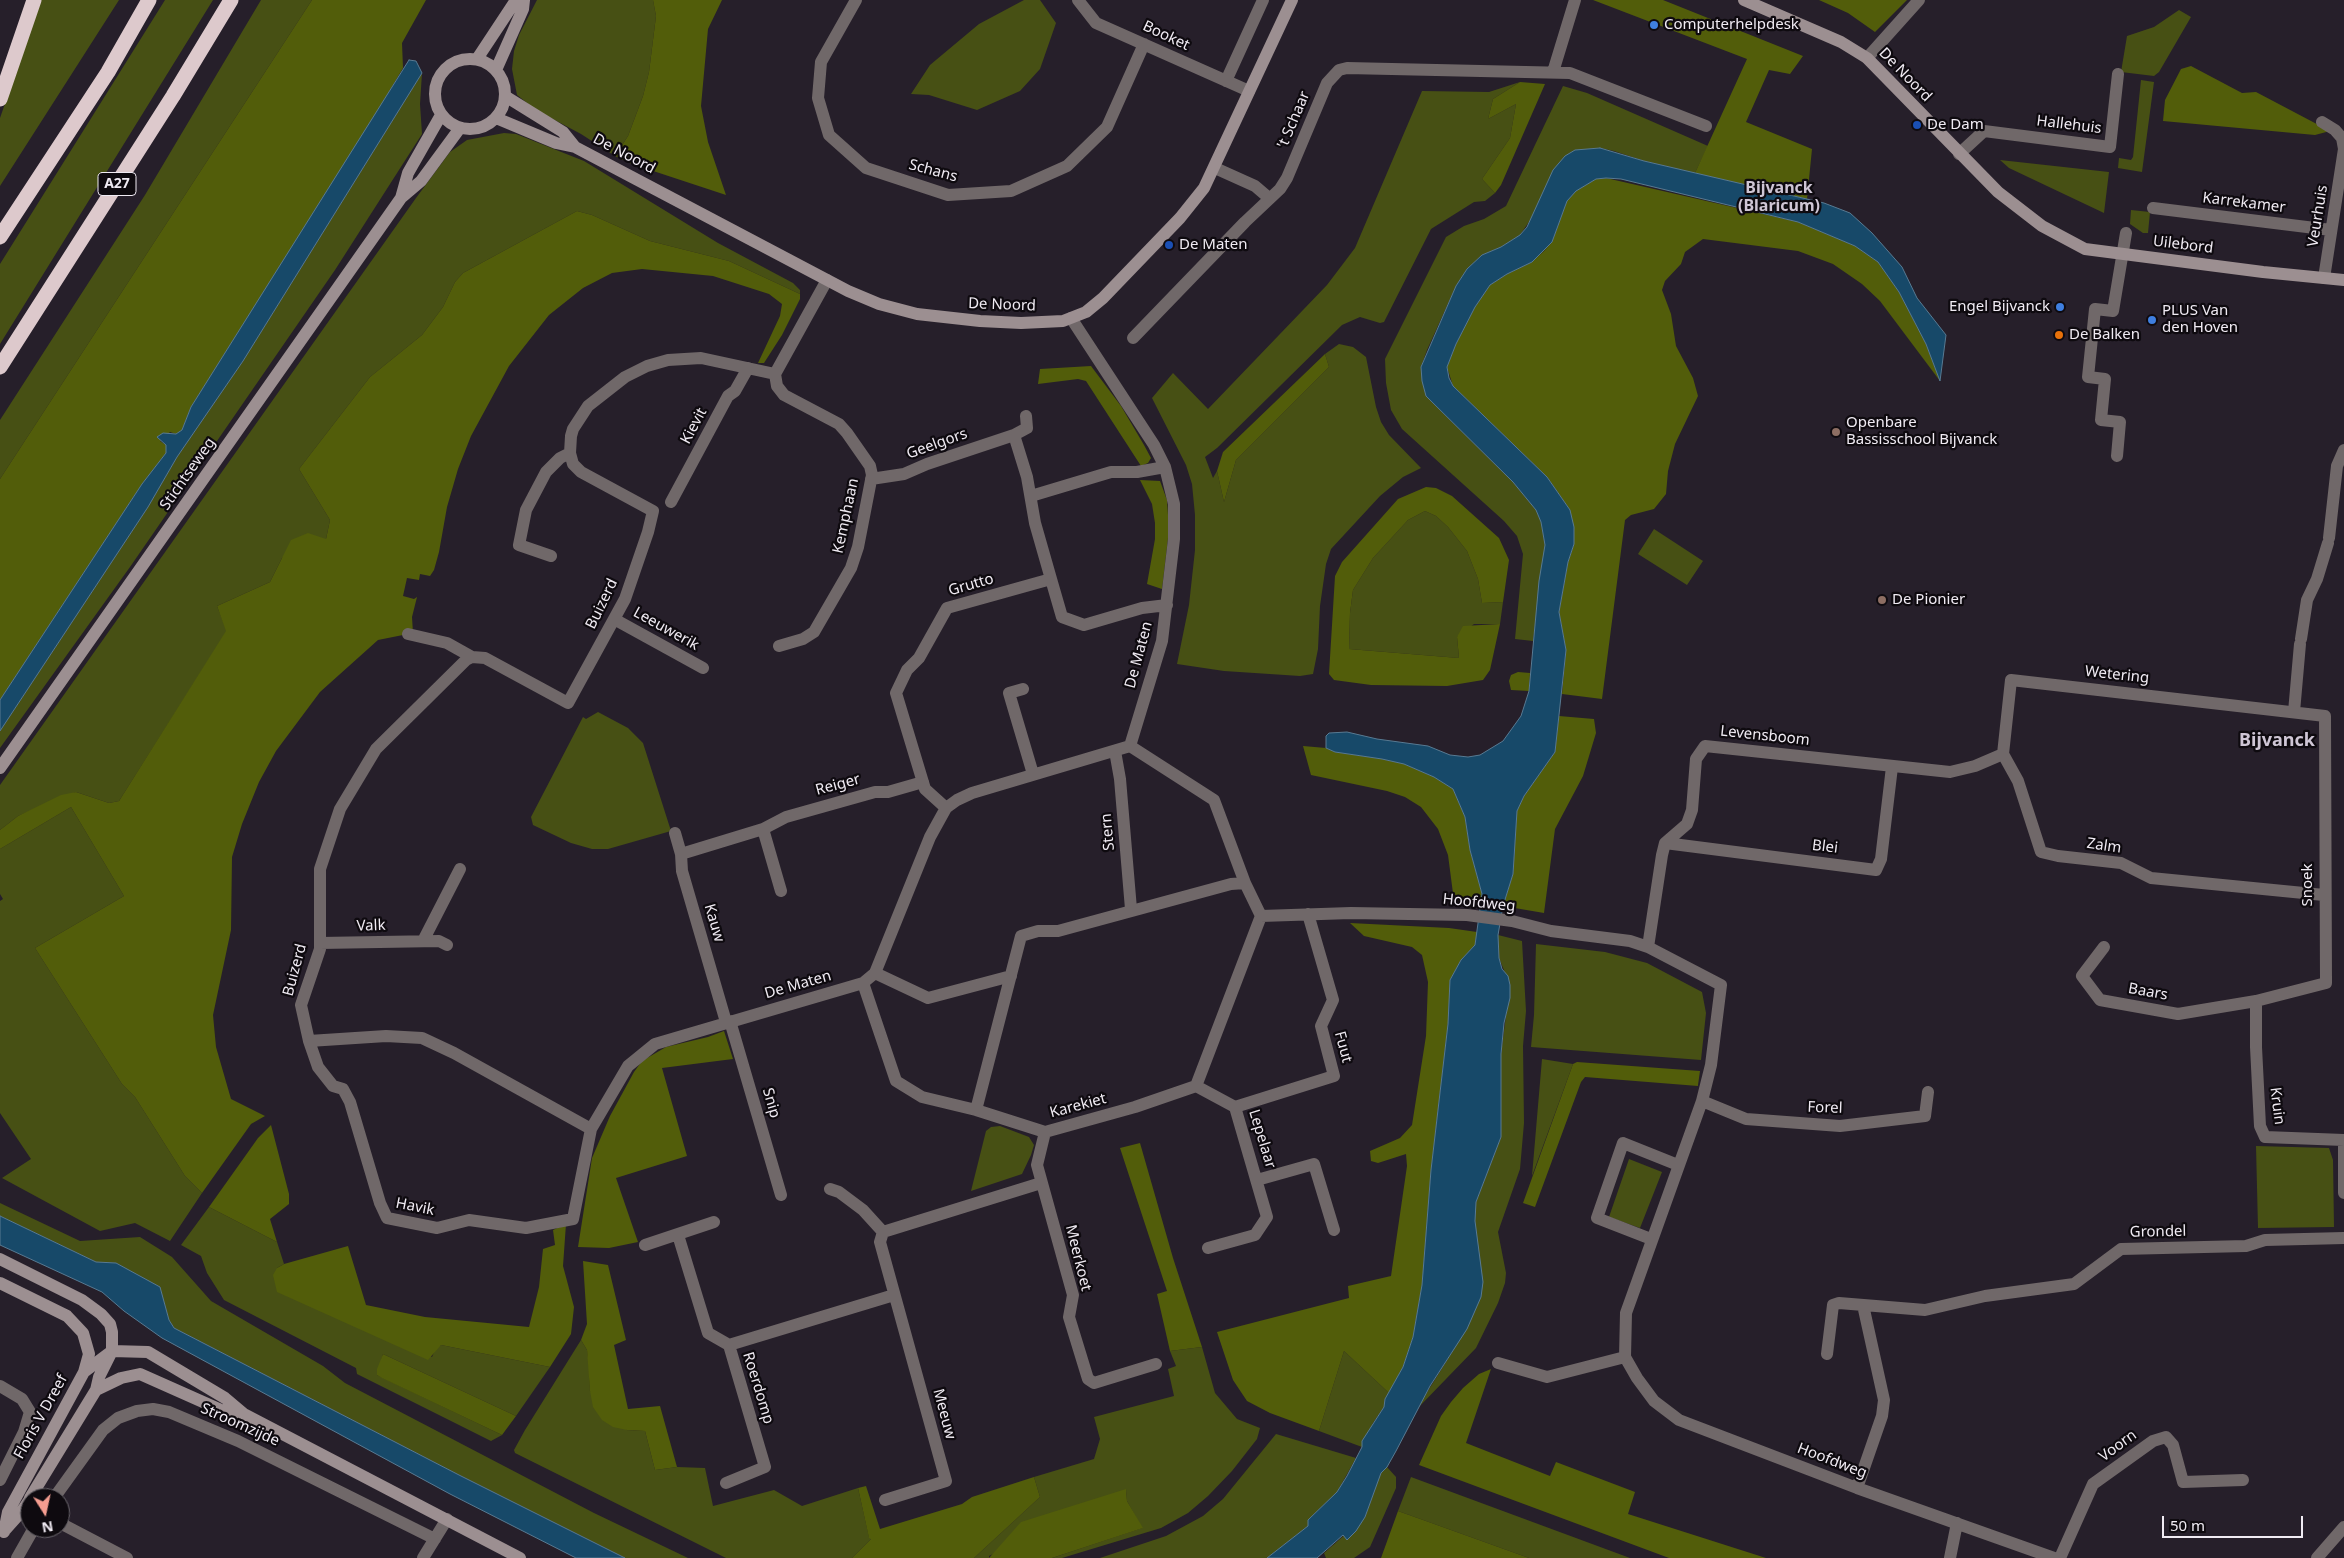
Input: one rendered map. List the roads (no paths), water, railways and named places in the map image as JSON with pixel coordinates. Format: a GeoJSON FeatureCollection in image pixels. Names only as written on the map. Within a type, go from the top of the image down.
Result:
{"type":"FeatureCollection","features":[{"type":"Feature","properties":{"kind":"highway"},"geometry":{"type":"LineString","coordinates":[[0,99],[34,0]]}},
{"type":"Feature","properties":{"kind":"highway"},"geometry":{"type":"LineString","coordinates":[[0,237],[108,72],[149,0]]}},
{"type":"Feature","properties":{"kind":"highway","name":"A27"},"geometry":{"type":"LineString","coordinates":[[0,367],[168,105],[231,0]]}},
{"type":"Feature","properties":{"kind":"street"},"geometry":{"type":"LineString","coordinates":[[477,59],[516,0]]}},
{"type":"Feature","properties":{"kind":"street"},"geometry":{"type":"LineString","coordinates":[[496,70],[523,9],[524,0]]}},
{"type":"Feature","properties":{"kind":"street","name":"Schans"},"geometry":{"type":"LineString","coordinates":[[856,0],[820,62],[818,98],[829,135],[866,168],[948,195],[1011,191],[1067,166],[1107,127],[1144,44]]}},
{"type":"Feature","properties":{"kind":"street","name":"Booket"},"geometry":{"type":"LineString","coordinates":[[1078,0],[1096,23],[1249,91]]}},
{"type":"Feature","properties":{"kind":"street"},"geometry":{"type":"LineString","coordinates":[[1226,81],[1263,0]]}},
{"type":"Feature","properties":{"kind":"street","name":"De Noord"},"geometry":{"type":"LineString","coordinates":[[496,118],[556,143],[575,147],[827,280],[879,304],[917,314],[1021,323],[1055,322],[1086,312],[1116,286],[1204,188],[1292,0]]}},
{"type":"Feature","properties":{"kind":"street"},"geometry":{"type":"LineString","coordinates":[[1553,72],[1575,0]]}},
{"type":"Feature","properties":{"kind":"street","name":"De Noord"},"geometry":{"type":"LineString","coordinates":[[1744,0],[1841,42],[1867,58],[1998,192],[2042,226]]}},
{"type":"Feature","properties":{"kind":"street"},"geometry":{"type":"LineString","coordinates":[[1867,58],[1919,0]]}},
{"type":"Feature","properties":{"kind":"street"},"geometry":{"type":"LineString","coordinates":[[462,59],[477,59],[487,63],[496,70],[504,87],[505,96],[502,108],[496,118],[479,128],[460,128],[450,123],[441,115],[435,102],[435,88],[440,75],[450,65],[462,59]]}},
{"type":"Feature","properties":{"kind":"street","name":"'t Schaar"},"geometry":{"type":"LineString","coordinates":[[1133,338],[1284,184],[1328,83],[1339,70],[1347,68],[1570,73],[1706,126]]}},
{"type":"Feature","properties":{"kind":"street","name":"Hallehuis"},"geometry":{"type":"LineString","coordinates":[[1959,154],[1984,131],[2110,147],[2118,74]]}},
{"type":"Feature","properties":{"kind":"street","name":"De Noord"},"geometry":{"type":"LineString","coordinates":[[505,96],[563,132],[575,147]]}},
{"type":"Feature","properties":{"kind":"street","name":"Stichtseweg"},"geometry":{"type":"LineString","coordinates":[[401,198],[408,173],[441,115]]}},
{"type":"Feature","properties":{"kind":"street","name":"Veurhuis"},"geometry":{"type":"LineString","coordinates":[[2322,122],[2335,130],[2342,138],[2344,159],[2324,278]]}},
{"type":"Feature","properties":{"kind":"street","name":"Stichtseweg"},"geometry":{"type":"LineString","coordinates":[[0,768],[401,198],[421,181],[460,128]]}},
{"type":"Feature","properties":{"kind":"street"},"geometry":{"type":"LineString","coordinates":[[1215,168],[1255,186],[1270,198]]}},
{"type":"Feature","properties":{"kind":"street","name":"Karrekamer"},"geometry":{"type":"LineString","coordinates":[[2153,208],[2331,230]]}},
{"type":"Feature","properties":{"kind":"street","name":"Uilebord"},"geometry":{"type":"LineString","coordinates":[[2042,226],[2084,249],[2344,280]]}},
{"type":"Feature","properties":{"kind":"street"},"geometry":{"type":"LineString","coordinates":[[2117,456],[2120,422],[2101,420],[2105,379],[2088,377],[2095,309],[2114,311],[2126,233]]}},
{"type":"Feature","properties":{"kind":"street"},"geometry":{"type":"LineString","coordinates":[[551,556],[519,545],[526,510],[546,472],[560,458],[570,453],[573,429],[588,406],[614,384],[641,368],[668,360],[690,358],[774,374],[827,280]]}},
{"type":"Feature","properties":{"kind":"street","name":"De Maten"},"geometry":{"type":"LineString","coordinates":[[573,1218],[591,1129],[628,1066],[655,1044],[728,1021],[863,983],[875,973],[930,837],[946,808],[964,796],[1130,746],[1162,641],[1175,516],[1172,493],[1164,467],[1154,445],[1071,318]]}},
{"type":"Feature","properties":{"kind":"street","name":"Kievit"},"geometry":{"type":"LineString","coordinates":[[671,502],[728,396],[735,391],[748,368]]}},
{"type":"Feature","properties":{"kind":"street","name":"Kemphaan"},"geometry":{"type":"LineString","coordinates":[[774,374],[777,386],[784,395],[839,424],[870,466],[871,479],[856,554],[832,602],[818,627],[810,635],[778,646]]}},
{"type":"Feature","properties":{"kind":"street"},"geometry":{"type":"LineString","coordinates":[[1026,416],[1027,428],[1014,435],[1028,478],[1036,523],[1062,616],[1084,625],[1142,608],[1167,605]]}},
{"type":"Feature","properties":{"kind":"street","name":"Geelgors"},"geometry":{"type":"LineString","coordinates":[[871,479],[904,474],[926,464],[1014,435]]}},
{"type":"Feature","properties":{"kind":"street"},"geometry":{"type":"LineString","coordinates":[[2294,712],[2300,641],[2307,600],[2317,579],[2328,540],[2337,466],[2344,450]]}},
{"type":"Feature","properties":{"kind":"street","name":"Buizerd"},"geometry":{"type":"LineString","coordinates":[[408,634],[446,643],[472,657],[485,658],[568,703],[629,591],[653,511],[581,472],[573,464],[570,453]]}},
{"type":"Feature","properties":{"kind":"street"},"geometry":{"type":"LineString","coordinates":[[1031,496],[1110,472],[1137,472],[1164,467]]}},
{"type":"Feature","properties":{"kind":"street","name":"Grutto"},"geometry":{"type":"LineString","coordinates":[[946,808],[925,789],[896,693],[907,670],[919,658],[947,608],[1051,579]]}},
{"type":"Feature","properties":{"kind":"street","name":"Leeuwerik"},"geometry":{"type":"LineString","coordinates":[[614,619],[703,668]]}},
{"type":"Feature","properties":{"kind":"street","name":"Buizerd"},"geometry":{"type":"LineString","coordinates":[[309,1041],[301,1005],[320,949],[320,869],[340,808],[376,749],[460,665],[472,657]]}},
{"type":"Feature","properties":{"kind":"street","name":"Wetering"},"geometry":{"type":"LineString","coordinates":[[2003,754],[2011,680],[2325,716]]}},
{"type":"Feature","properties":{"kind":"street"},"geometry":{"type":"LineString","coordinates":[[1023,688],[1009,693],[1033,774]]}},
{"type":"Feature","properties":{"kind":"street","name":"Snoek"},"geometry":{"type":"LineString","coordinates":[[2256,1002],[2326,983],[2324,894],[2325,716]]}},
{"type":"Feature","properties":{"kind":"street"},"geometry":{"type":"LineString","coordinates":[[1130,746],[1214,800],[1245,883],[1261,916],[1196,1086],[1235,1107]]}},
{"type":"Feature","properties":{"kind":"street","name":"Levensboom"},"geometry":{"type":"LineString","coordinates":[[1665,844],[1687,824],[1692,810],[1696,759],[1705,746],[1950,772],[1975,766],[2003,754]]}},
{"type":"Feature","properties":{"kind":"street","name":"Stern"},"geometry":{"type":"LineString","coordinates":[[1115,751],[1120,779],[1131,909]]}},
{"type":"Feature","properties":{"kind":"street","name":"Zalm"},"geometry":{"type":"LineString","coordinates":[[2003,754],[2018,781],[2041,852],[2058,856],[2121,863],[2150,878],[2324,894]]}},
{"type":"Feature","properties":{"kind":"street","name":"Blei"},"geometry":{"type":"LineString","coordinates":[[1665,844],[1876,870],[1881,859],[1892,766]]}},
{"type":"Feature","properties":{"kind":"street","name":"Reiger"},"geometry":{"type":"LineString","coordinates":[[681,854],[763,829],[786,817],[875,792],[888,792],[923,782]]}},
{"type":"Feature","properties":{"kind":"street"},"geometry":{"type":"LineString","coordinates":[[763,829],[781,891]]}},
{"type":"Feature","properties":{"kind":"street","name":"Kauw"},"geometry":{"type":"LineString","coordinates":[[675,833],[681,854],[682,871],[728,1021]]}},
{"type":"Feature","properties":{"kind":"street"},"geometry":{"type":"LineString","coordinates":[[1648,947],[1665,844]]}},
{"type":"Feature","properties":{"kind":"street"},"geometry":{"type":"LineString","coordinates":[[423,941],[460,869]]}},
{"type":"Feature","properties":{"kind":"street"},"geometry":{"type":"LineString","coordinates":[[976,1110],[1021,936],[1038,932],[1058,931],[1131,909],[1231,884],[1245,883]]}},
{"type":"Feature","properties":{"kind":"street","name":"Hoofdweg"},"geometry":{"type":"LineString","coordinates":[[1261,916],[1351,913],[1468,915],[1512,921],[1551,931],[1630,942],[1648,947],[1721,985],[1711,1065],[1702,1101],[1626,1313],[1625,1357],[1654,1401],[1679,1420],[1858,1488],[2054,1558]]}},
{"type":"Feature","properties":{"kind":"street","name":"Fuut"},"geometry":{"type":"LineString","coordinates":[[1235,1107],[1334,1076],[1321,1026],[1333,1000],[1308,914]]}},
{"type":"Feature","properties":{"kind":"street","name":"Valk"},"geometry":{"type":"LineString","coordinates":[[320,943],[439,941],[447,945]]}},
{"type":"Feature","properties":{"kind":"street","name":"Baars"},"geometry":{"type":"LineString","coordinates":[[2104,946],[2082,976],[2100,1000],[2178,1014],[2256,1002]]}},
{"type":"Feature","properties":{"kind":"street"},"geometry":{"type":"LineString","coordinates":[[875,973],[928,998],[1011,976]]}},
{"type":"Feature","properties":{"kind":"street","name":"Karekiet"},"geometry":{"type":"LineString","coordinates":[[863,983],[896,1081],[922,1097],[976,1110],[1045,1132],[1135,1107],[1196,1086]]}},
{"type":"Feature","properties":{"kind":"street","name":"Kruin"},"geometry":{"type":"LineString","coordinates":[[2256,1002],[2260,1126],[2265,1136],[2344,1140]]}},
{"type":"Feature","properties":{"kind":"street","name":"Snip"},"geometry":{"type":"LineString","coordinates":[[728,1021],[781,1195]]}},
{"type":"Feature","properties":{"kind":"street"},"geometry":{"type":"LineString","coordinates":[[309,1041],[386,1036],[422,1038],[454,1053],[591,1129]]}},
{"type":"Feature","properties":{"kind":"street","name":"Havik"},"geometry":{"type":"LineString","coordinates":[[309,1041],[318,1067],[334,1086],[343,1089],[350,1102],[380,1203],[387,1218],[437,1228],[469,1220],[526,1228],[573,1218]]}},
{"type":"Feature","properties":{"kind":"street","name":"Forel"},"geometry":{"type":"LineString","coordinates":[[1702,1101],[1746,1119],[1840,1126],[1925,1116],[1928,1092]]}},
{"type":"Feature","properties":{"kind":"street","name":"Lepelaar"},"geometry":{"type":"LineString","coordinates":[[1208,1248],[1255,1235],[1267,1217],[1235,1107]]}},
{"type":"Feature","properties":{"kind":"street","name":"Meerkoet"},"geometry":{"type":"LineString","coordinates":[[1045,1132],[1037,1164],[1074,1295],[1069,1317],[1088,1379],[1094,1383],[1156,1364]]}},
{"type":"Feature","properties":{"kind":"street"},"geometry":{"type":"LineString","coordinates":[[2344,1140],[2344,1192]]}},
{"type":"Feature","properties":{"kind":"street"},"geometry":{"type":"LineString","coordinates":[[1651,1239],[1597,1218],[1623,1143],[1678,1166]]}},
{"type":"Feature","properties":{"kind":"street","name":"Lepelaar"},"geometry":{"type":"LineString","coordinates":[[1257,1180],[1314,1164],[1334,1230]]}},
{"type":"Feature","properties":{"kind":"street"},"geometry":{"type":"LineString","coordinates":[[830,1189],[839,1192],[863,1210],[883,1232],[1041,1183]]}},
{"type":"Feature","properties":{"kind":"street"},"geometry":{"type":"LineString","coordinates":[[645,1245],[714,1222]]}},
{"type":"Feature","properties":{"kind":"street","name":"Meeuw"},"geometry":{"type":"LineString","coordinates":[[883,1232],[880,1242],[946,1481],[885,1500]]}},
{"type":"Feature","properties":{"kind":"street","name":"Roerdomp"},"geometry":{"type":"LineString","coordinates":[[678,1234],[708,1333],[729,1345],[765,1467],[726,1483]]}},
{"type":"Feature","properties":{"kind":"street","name":"Grondel"},"geometry":{"type":"LineString","coordinates":[[1827,1354],[1833,1305],[1839,1303],[1926,1310],[1985,1296],[2074,1284],[2121,1249],[2246,1246],[2265,1240],[2344,1238]]}},
{"type":"Feature","properties":{"kind":"street"},"geometry":{"type":"LineString","coordinates":[[0,1259],[82,1300],[101,1314],[110,1324],[112,1351]]}},
{"type":"Feature","properties":{"kind":"street","name":"Floris V Dreef"},"geometry":{"type":"LineString","coordinates":[[0,1283],[67,1316],[83,1333],[89,1354],[84,1372],[8,1512],[2,1536]]}},
{"type":"Feature","properties":{"kind":"street"},"geometry":{"type":"LineString","coordinates":[[729,1345],[894,1295]]}},
{"type":"Feature","properties":{"kind":"street"},"geometry":{"type":"LineString","coordinates":[[1858,1488],[1882,1416],[1884,1400],[1863,1305]]}},
{"type":"Feature","properties":{"kind":"street","name":"Stroomzijde"},"geometry":{"type":"LineString","coordinates":[[112,1351],[148,1352],[225,1398],[244,1414],[520,1558]]}},
{"type":"Feature","properties":{"kind":"street","name":"Floris V Dreef"},"geometry":{"type":"LineString","coordinates":[[84,1372],[112,1351]]}},
{"type":"Feature","properties":{"kind":"street","name":"Floris V Dreef"},"geometry":{"type":"LineString","coordinates":[[36,1488],[96,1390],[99,1377],[112,1351]]}},
{"type":"Feature","properties":{"kind":"street"},"geometry":{"type":"LineString","coordinates":[[1498,1363],[1547,1377],[1625,1357]]}},
{"type":"Feature","properties":{"kind":"street","name":"Stroomzijde"},"geometry":{"type":"LineString","coordinates":[[96,1390],[121,1378],[140,1374],[221,1410],[244,1414]]}},
{"type":"Feature","properties":{"kind":"street","name":"Floris V Dreef"},"geometry":{"type":"LineString","coordinates":[[0,1386],[22,1399],[30,1412],[28,1424],[0,1480]]}},
{"type":"Feature","properties":{"kind":"street","name":"Stroomzijde"},"geometry":{"type":"LineString","coordinates":[[61,1488],[102,1430],[128,1414],[153,1409],[169,1412],[238,1441],[435,1539]]}},
{"type":"Feature","properties":{"kind":"street","name":"Voorn"},"geometry":{"type":"LineString","coordinates":[[2060,1558],[2093,1484],[2153,1441],[2166,1437],[2173,1445],[2183,1482],[2243,1480]]}},
{"type":"Feature","properties":{"kind":"street","name":"Floris V Dreef"},"geometry":{"type":"LineString","coordinates":[[2,1536],[20,1514]]}},
{"type":"Feature","properties":{"kind":"street"},"geometry":{"type":"LineString","coordinates":[[423,1558],[446,1519]]}},
{"type":"Feature","properties":{"kind":"street"},"geometry":{"type":"LineString","coordinates":[[1950,1558],[1957,1523]]}},
{"type":"Feature","properties":{"kind":"street"},"geometry":{"type":"LineString","coordinates":[[2317,1558],[2344,1527]]}},
{"type":"Feature","properties":{"kind":"street"},"geometry":{"type":"LineString","coordinates":[[70,1528],[127,1558]]}},
{"type":"Feature","properties":{"kind":"street"},"geometry":{"type":"LineString","coordinates":[[16,1558],[28,1538]]}},
{"type":"Feature","properties":{"kind":"water"},"geometry":{"type":"Polygon","coordinates":[[[409,60],[416,61],[422,73],[243,361],[177,457],[148,507],[0,731],[0,700],[142,484],[166,453],[166,445],[157,437],[163,433],[176,434],[182,430],[191,407],[409,60]]]}},
{"type":"Feature","properties":{"kind":"water"},"geometry":{"type":"Polygon","coordinates":[[[1600,148],[1644,161],[1824,203],[1850,213],[1872,233],[1902,267],[1917,298],[1946,335],[1940,381],[1926,344],[1899,292],[1878,262],[1855,246],[1798,222],[1621,179],[1596,179],[1576,191],[1567,201],[1552,242],[1532,262],[1490,285],[1475,307],[1456,344],[1447,367],[1449,378],[1453,386],[1547,477],[1570,510],[1574,527],[1574,544],[1568,562],[1559,612],[1566,650],[1555,752],[1524,796],[1517,811],[1513,874],[1503,906],[1498,935],[1499,958],[1502,969],[1508,976],[1510,998],[1504,1023],[1501,1054],[1501,1137],[1476,1202],[1475,1221],[1483,1282],[1481,1297],[1467,1329],[1430,1386],[1387,1467],[1381,1473],[1365,1517],[1356,1531],[1347,1540],[1343,1535],[1317,1558],[1267,1558],[1308,1526],[1308,1520],[1337,1492],[1362,1447],[1362,1441],[1384,1407],[1385,1399],[1403,1367],[1413,1337],[1422,1285],[1431,1170],[1448,1024],[1450,980],[1461,960],[1475,945],[1482,894],[1470,850],[1465,817],[1453,789],[1434,777],[1404,764],[1335,752],[1326,748],[1326,736],[1329,733],[1347,732],[1377,739],[1428,746],[1450,755],[1468,757],[1480,755],[1503,741],[1521,716],[1529,691],[1539,581],[1545,545],[1541,522],[1536,510],[1513,482],[1426,396],[1421,367],[1456,286],[1467,269],[1482,255],[1501,247],[1520,235],[1527,227],[1553,170],[1565,156],[1575,150],[1600,148]]]}},
{"type":"Feature","properties":{"kind":"water"},"geometry":{"type":"Polygon","coordinates":[[[0,1216],[96,1262],[116,1263],[160,1287],[169,1320],[174,1328],[625,1558],[576,1558],[450,1494],[162,1338],[124,1311],[102,1292],[0,1245],[0,1216]]]}},
{"type":"Feature","properties":{"kind":"place","name":"Computerhelpdesk"},"geometry":{"type":"Point","coordinates":[1654,25]}},
{"type":"Feature","properties":{"kind":"place","name":"De Dam"},"geometry":{"type":"Point","coordinates":[1917,125]}},
{"type":"Feature","properties":{"kind":"place","name":"De Maten"},"geometry":{"type":"Point","coordinates":[1169,245]}},
{"type":"Feature","properties":{"kind":"place","name":"Engel Bijvanck"},"geometry":{"type":"Point","coordinates":[2060,307]}},
{"type":"Feature","properties":{"kind":"place","name":"PLUS Van den Hoven"},"geometry":{"type":"Point","coordinates":[2152,320]}},
{"type":"Feature","properties":{"kind":"place","name":"De Balken"},"geometry":{"type":"Point","coordinates":[2059,335]}},
{"type":"Feature","properties":{"kind":"place","name":"Openbare Bassisschool Bijvanck"},"geometry":{"type":"Point","coordinates":[1836,432]}},
{"type":"Feature","properties":{"kind":"place","name":"De Pionier"},"geometry":{"type":"Point","coordinates":[1882,600]}},
{"type":"Feature","properties":{"kind":"district","name":"Bijvanck (Blaricum)"},"geometry":{"type":"Point","coordinates":[1779,197]}},
{"type":"Feature","properties":{"kind":"district","name":"Bijvanck"},"geometry":{"type":"Point","coordinates":[2277,741]}}]}
